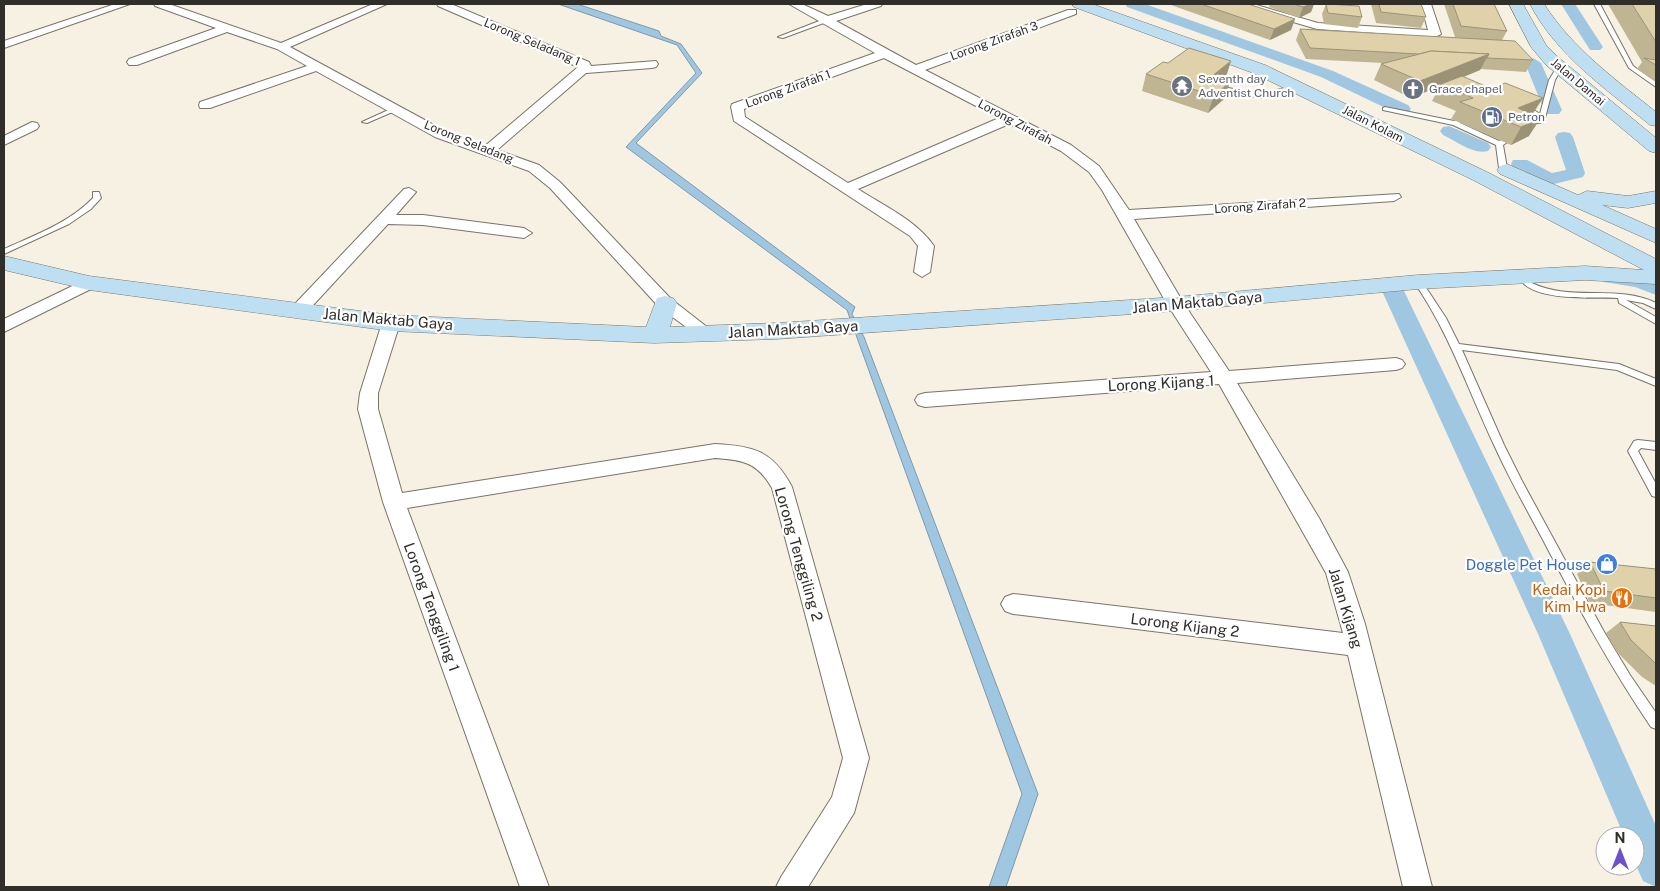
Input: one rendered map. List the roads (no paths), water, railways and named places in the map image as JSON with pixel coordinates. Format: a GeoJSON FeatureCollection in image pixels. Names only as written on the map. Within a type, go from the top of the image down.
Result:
{"type":"FeatureCollection","features":[{"type":"Feature","properties":{"kind":"main road","name":"Jalan Kolam"},"geometry":{"type":"LineString","coordinates":[[1116,4],[1278,62],[1385,109],[1444,138]]}},
{"type":"Feature","properties":{"kind":"main road","name":"Jalan Damai"},"geometry":{"type":"LineString","coordinates":[[1516,4],[1555,74],[1656,147]]}},
{"type":"Feature","properties":{"kind":"main road","name":"Jalan Damai"},"geometry":{"type":"LineString","coordinates":[[1537,4],[1558,33],[1572,48],[1656,121]]}},
{"type":"Feature","properties":{"kind":"main road","name":"Jalan Kolam"},"geometry":{"type":"LineString","coordinates":[[1082,7],[1259,69],[1480,176],[1589,235],[1656,267]]}},
{"type":"Feature","properties":{"kind":"main road"},"geometry":{"type":"LineString","coordinates":[[1461,147],[1537,184],[1656,237]]}},
{"type":"Feature","properties":{"kind":"main road"},"geometry":{"type":"LineString","coordinates":[[1537,184],[1580,196],[1628,202],[1656,197]]}},
{"type":"Feature","properties":{"kind":"main road"},"geometry":{"type":"LineString","coordinates":[[1600,211],[1632,237],[1656,267]]}},
{"type":"Feature","properties":{"kind":"main road"},"geometry":{"type":"LineString","coordinates":[[1585,273],[1596,252],[1589,235]]}},
{"type":"Feature","properties":{"kind":"main road","name":"Jalan Maktab Gaya"},"geometry":{"type":"LineString","coordinates":[[4,263],[89,283],[391,323],[654,335],[778,332],[1176,304],[1418,282],[1585,273],[1653,278],[1656,274]]}},
{"type":"Feature","properties":{"kind":"main road"},"geometry":{"type":"LineString","coordinates":[[654,335],[662,318],[665,303]]}},
{"type":"Feature","properties":{"kind":"street"},"geometry":{"type":"LineString","coordinates":[[4,44],[125,4]]}},
{"type":"Feature","properties":{"kind":"street","name":"Lorong Seladang"},"geometry":{"type":"LineString","coordinates":[[159,4],[281,48],[440,134],[534,168],[555,185],[665,303],[706,334]]}},
{"type":"Feature","properties":{"kind":"street"},"geometry":{"type":"LineString","coordinates":[[281,48],[382,4]]}},
{"type":"Feature","properties":{"kind":"street","name":"Lorong Seladang 1"},"geometry":{"type":"LineString","coordinates":[[442,4],[585,65],[583,70],[488,150]]}},
{"type":"Feature","properties":{"kind":"street","name":"Lorong Zirafah"},"geometry":{"type":"LineString","coordinates":[[794,4],[827,20],[885,54],[1066,148],[1094,169],[1126,215],[1176,304]]}},
{"type":"Feature","properties":{"kind":"street"},"geometry":{"type":"LineString","coordinates":[[827,20],[877,4]]}},
{"type":"Feature","properties":{"kind":"street"},"geometry":{"type":"LineString","coordinates":[[1242,4],[1317,26],[1435,34],[1426,4]]}},
{"type":"Feature","properties":{"kind":"street","name":"Lorong Zirafah 3"},"geometry":{"type":"LineString","coordinates":[[917,69],[1082,7]]}},
{"type":"Feature","properties":{"kind":"street"},"geometry":{"type":"LineString","coordinates":[[133,62],[226,28]]}},
{"type":"Feature","properties":{"kind":"street","name":"Lorong Zirafah 1"},"geometry":{"type":"LineString","coordinates":[[885,54],[738,107],[739,118],[916,233],[926,246],[922,272]]}},
{"type":"Feature","properties":{"kind":"street"},"geometry":{"type":"LineString","coordinates":[[583,70],[652,64]]}},
{"type":"Feature","properties":{"kind":"street"},"geometry":{"type":"LineString","coordinates":[[205,105],[315,67]]}},
{"type":"Feature","properties":{"kind":"street"},"geometry":{"type":"LineString","coordinates":[[846,189],[1009,119]]}},
{"type":"Feature","properties":{"kind":"street"},"geometry":{"type":"LineString","coordinates":[[4,141],[32,126]]}},
{"type":"Feature","properties":{"kind":"street"},"geometry":{"type":"LineString","coordinates":[[298,311],[409,192]]}},
{"type":"Feature","properties":{"kind":"street","name":"Lorong Zirafah 2"},"geometry":{"type":"LineString","coordinates":[[1126,215],[1394,197]]}},
{"type":"Feature","properties":{"kind":"street"},"geometry":{"type":"LineString","coordinates":[[384,219],[423,220],[524,233]]}},
{"type":"Feature","properties":{"kind":"street"},"geometry":{"type":"LineString","coordinates":[[4,326],[89,283]]}},
{"type":"Feature","properties":{"kind":"street","name":"Jalan Kijang"},"geometry":{"type":"LineString","coordinates":[[1176,304],[1225,379],[1337,572],[1358,645],[1418,887]]}},
{"type":"Feature","properties":{"kind":"street","name":"Lorong Tenggiling 1"},"geometry":{"type":"LineString","coordinates":[[391,323],[369,393],[368,409],[394,502],[534,887]]}},
{"type":"Feature","properties":{"kind":"street","name":"Lorong Kijang 1"},"geometry":{"type":"LineString","coordinates":[[925,400],[1225,379],[1396,364]]}},
{"type":"Feature","properties":{"kind":"street","name":"Lorong Tenggiling 2"},"geometry":{"type":"LineString","coordinates":[[394,502],[715,452],[738,453],[760,459],[772,469],[782,487],[856,758],[844,803],[791,887]]}},
{"type":"Feature","properties":{"kind":"street","name":"Lorong Kijang 2"},"geometry":{"type":"LineString","coordinates":[[1013,604],[1358,645]]}},
{"type":"Feature","properties":{"kind":"lane"},"geometry":{"type":"LineString","coordinates":[[1597,4],[1631,67],[1656,85]]}},
{"type":"Feature","properties":{"kind":"lane"},"geometry":{"type":"LineString","coordinates":[[780,37],[827,20]]}},
{"type":"Feature","properties":{"kind":"lane"},"geometry":{"type":"LineString","coordinates":[[1530,127],[1542,118],[1555,74]]}},
{"type":"Feature","properties":{"kind":"lane"},"geometry":{"type":"LineString","coordinates":[[1228,90],[1261,96],[1296,87]]}},
{"type":"Feature","properties":{"kind":"lane"},"geometry":{"type":"LineString","coordinates":[[1517,104],[1532,110],[1542,118]]}},
{"type":"Feature","properties":{"kind":"lane"},"geometry":{"type":"LineString","coordinates":[[365,122],[395,109]]}},
{"type":"Feature","properties":{"kind":"lane"},"geometry":{"type":"LineString","coordinates":[[1385,109],[1455,123],[1499,144]]}},
{"type":"Feature","properties":{"kind":"lane"},"geometry":{"type":"LineString","coordinates":[[1455,123],[1473,116]]}},
{"type":"Feature","properties":{"kind":"lane"},"geometry":{"type":"LineString","coordinates":[[1499,144],[1522,131]]}},
{"type":"Feature","properties":{"kind":"lane"},"geometry":{"type":"LineString","coordinates":[[1499,144],[1503,168]]}},
{"type":"Feature","properties":{"kind":"lane"},"geometry":{"type":"LineString","coordinates":[[4,252],[53,229],[73,217],[92,205],[97,198],[96,194]]}},
{"type":"Feature","properties":{"kind":"lane"},"geometry":{"type":"LineString","coordinates":[[1529,276],[1528,284],[1540,290],[1623,296],[1646,301],[1656,306]]}},
{"type":"Feature","properties":{"kind":"lane"},"geometry":{"type":"LineString","coordinates":[[1418,282],[1425,291],[1454,346],[1500,446],[1593,626],[1650,708],[1656,723]]}},
{"type":"Feature","properties":{"kind":"lane"},"geometry":{"type":"LineString","coordinates":[[1623,296],[1622,301],[1656,321]]}},
{"type":"Feature","properties":{"kind":"lane"},"geometry":{"type":"LineString","coordinates":[[1454,346],[1620,367],[1656,383]]}},
{"type":"Feature","properties":{"kind":"lane"},"geometry":{"type":"LineString","coordinates":[[1656,446],[1638,444],[1633,451],[1656,494]]}},
{"type":"Feature","properties":{"kind":"water"},"geometry":{"type":"Polygon","coordinates":[[[558,4],[577,4],[659,31],[661,36],[681,44],[702,73],[636,143],[855,307],[852,314],[864,337],[1038,794],[1006,887],[989,887],[1022,794],[847,310],[626,147],[696,73],[677,45],[558,4]]]}},
{"type":"Feature","properties":{"kind":"waterway"},"geometry":{"type":"LineString","coordinates":[[1132,4],[1327,74],[1402,109]]}},
{"type":"Feature","properties":{"kind":"waterway"},"geometry":{"type":"LineString","coordinates":[[1568,4],[1595,47]]}},
{"type":"Feature","properties":{"kind":"waterway"},"geometry":{"type":"LineString","coordinates":[[1533,63],[1553,110]]}},
{"type":"Feature","properties":{"kind":"waterway"},"geometry":{"type":"LineString","coordinates":[[1449,131],[1482,147]]}},
{"type":"Feature","properties":{"kind":"waterway"},"geometry":{"type":"LineString","coordinates":[[1520,164],[1550,179],[1576,173],[1564,137]]}},
{"type":"Feature","properties":{"kind":"waterway"},"geometry":{"type":"LineString","coordinates":[[1612,277],[1640,281],[1656,288]]}},
{"type":"Feature","properties":{"kind":"waterway"},"geometry":{"type":"LineString","coordinates":[[1393,291],[1554,634],[1656,868]]}},
{"type":"Feature","properties":{"kind":"place","name":"Seventh day Adventist Church"},"geometry":{"type":"Point","coordinates":[1182,86]}},
{"type":"Feature","properties":{"kind":"place","name":"Grace chapel"},"geometry":{"type":"Point","coordinates":[1413,89]}},
{"type":"Feature","properties":{"kind":"place","name":"Petron"},"geometry":{"type":"Point","coordinates":[1492,117]}},
{"type":"Feature","properties":{"kind":"place","name":"Doggle Pet House"},"geometry":{"type":"Point","coordinates":[1607,564]}},
{"type":"Feature","properties":{"kind":"place","name":"Kedai Kopi Kim Hwa"},"geometry":{"type":"Point","coordinates":[1622,598]}}]}
